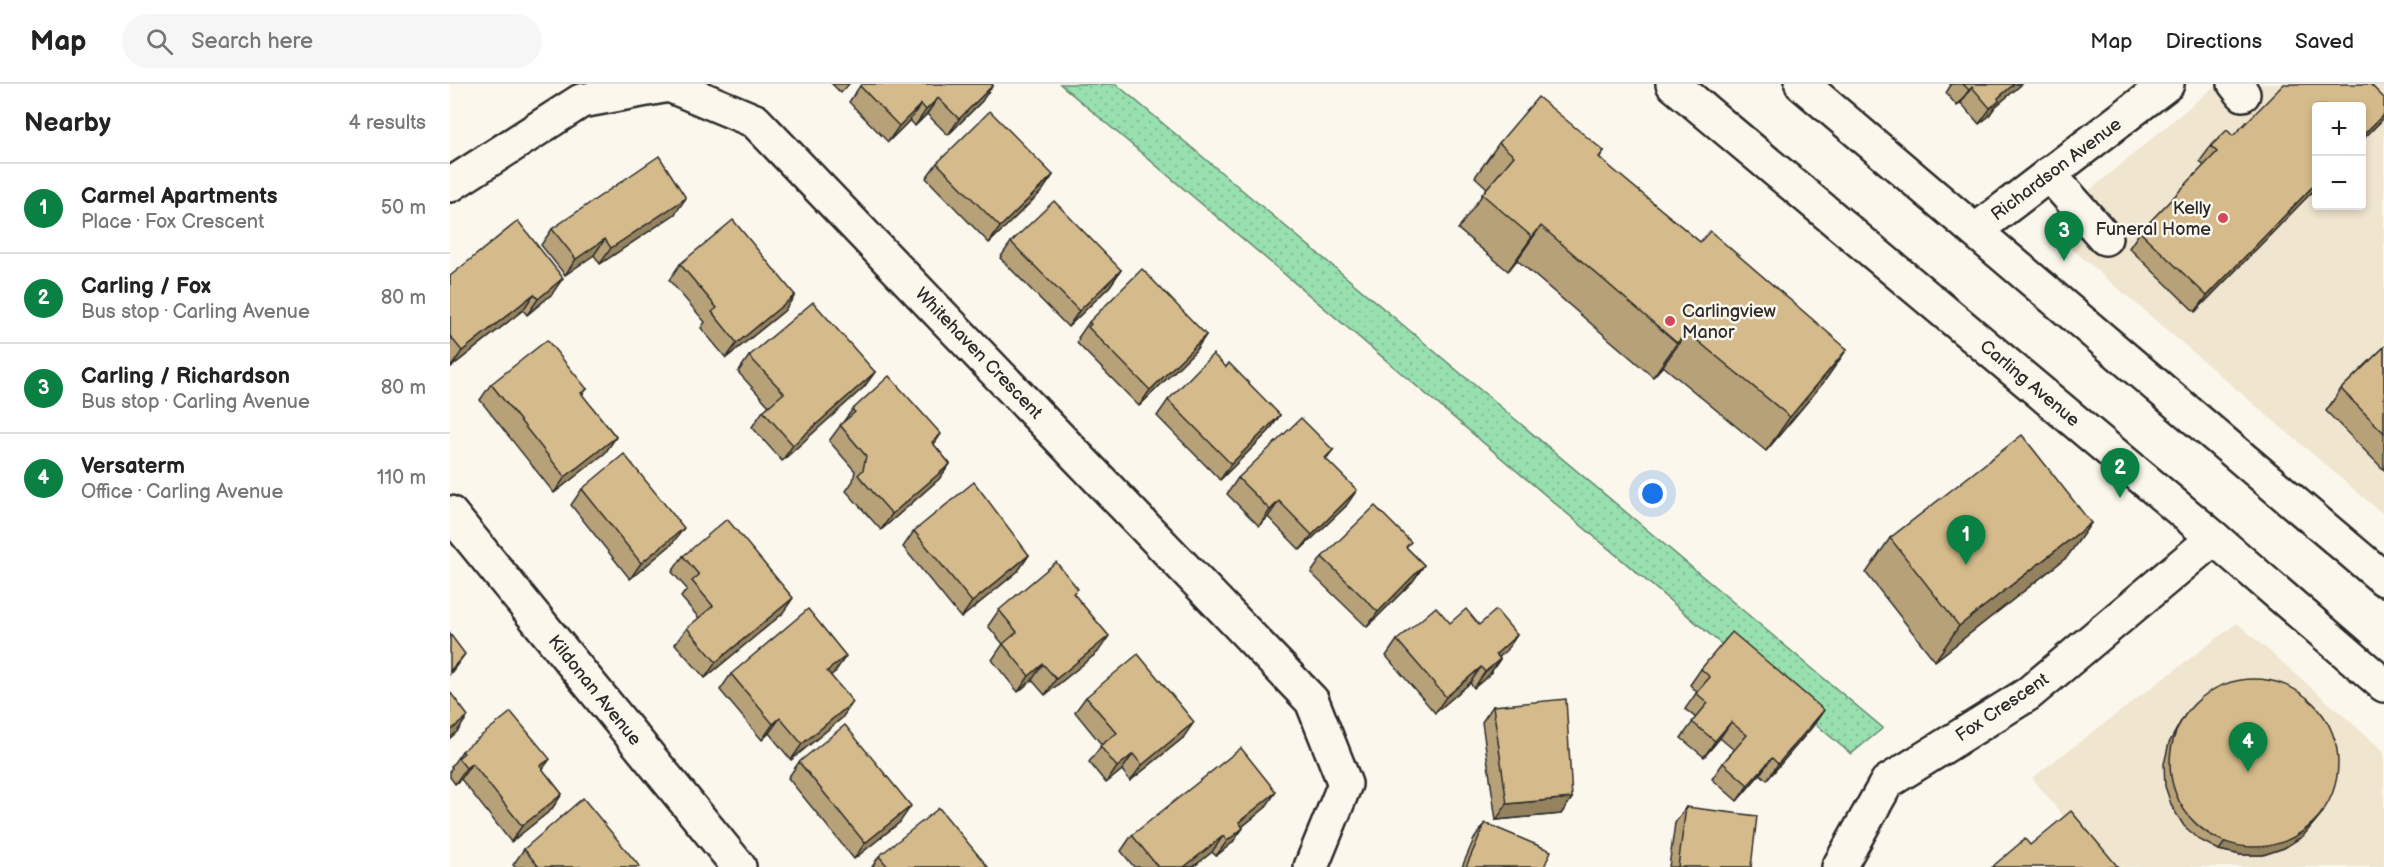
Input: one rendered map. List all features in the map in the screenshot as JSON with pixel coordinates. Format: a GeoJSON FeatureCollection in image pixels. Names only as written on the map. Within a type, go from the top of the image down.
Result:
{"type":"FeatureCollection","features":[{"type":"Feature","properties":{"kind":"street","name":"Carling Avenue"},"geometry":{"type":"LineString","coordinates":[[1673,84],[2214,538],[2384,685]]}},
{"type":"Feature","properties":{"kind":"street"},"geometry":{"type":"LineString","coordinates":[[1802,84],[2384,579]]}},
{"type":"Feature","properties":{"kind":"street","name":"Richardson Avenue"},"geometry":{"type":"LineString","coordinates":[[1974,231],[2166,84]]}},
{"type":"Feature","properties":{"kind":"street","name":"Whitehaven Crescent"},"geometry":{"type":"LineString","coordinates":[[450,185],[580,101],[669,85],[755,121],[1312,700],[1345,784],[1311,867]]}},
{"type":"Feature","properties":{"kind":"street"},"geometry":{"type":"LineString","coordinates":[[2049,174],[2105,238]]}},
{"type":"Feature","properties":{"kind":"street","name":"Kildonan Avenue"},"geometry":{"type":"LineString","coordinates":[[450,513],[739,867]]}},
{"type":"Feature","properties":{"kind":"street","name":"Fox Crescent"},"geometry":{"type":"LineString","coordinates":[[1839,867],[1887,782],[2028,694],[2214,538]]}},
{"type":"Feature","properties":{"kind":"shaded area"},"geometry":{"type":"Polygon","coordinates":[[[2217,84],[2384,84],[2384,515],[2046,227],[2217,84]]]}},
{"type":"Feature","properties":{"kind":"shaded area"},"geometry":{"type":"Polygon","coordinates":[[[2237,623],[2384,751],[2384,867],[2105,867],[2032,778],[2237,623]]]}},
{"type":"Feature","properties":{"kind":"green space"},"geometry":{"type":"Polygon","coordinates":[[[1060,84],[1116,84],[1883,728],[1851,754],[1060,84]]]}},
{"type":"Feature","properties":{"kind":"building"},"geometry":{"type":"Polygon","coordinates":[[[863,84],[993,85],[959,119],[938,98],[926,110],[921,104],[899,126],[860,86],[863,84]]]}},
{"type":"Feature","properties":{"kind":"building"},"geometry":{"type":"Polygon","coordinates":[[[1963,84],[2014,84],[1990,108],[1972,87],[1969,90],[1963,84]]]}},
{"type":"Feature","properties":{"kind":"building","name":"Kelly Funeral Home"},"geometry":{"type":"Polygon","coordinates":[[[2284,84],[2370,84],[2384,98],[2384,114],[2366,132],[2366,102],[2312,102],[2312,187],[2207,296],[2140,232],[2217,152],[2211,146],[2227,130],[2233,136],[2284,84]]]}},
{"type":"Feature","properties":{"kind":"building"},"geometry":{"type":"Polygon","coordinates":[[[1538,97],[1604,151],[1599,157],[1603,161],[1700,242],[1710,231],[1847,349],[1790,417],[1687,332],[1677,343],[1541,226],[1532,237],[1482,194],[1514,156],[1499,143],[1538,97]]]}},
{"type":"Feature","properties":{"kind":"building"},"geometry":{"type":"Polygon","coordinates":[[[990,111],[1053,175],[1000,227],[937,163],[990,111]]]}},
{"type":"Feature","properties":{"kind":"building"},"geometry":{"type":"Polygon","coordinates":[[[659,156],[686,198],[611,248],[605,239],[576,259],[552,229],[659,156]]]}},
{"type":"Feature","properties":{"kind":"building"},"geometry":{"type":"Polygon","coordinates":[[[1054,201],[1121,270],[1079,311],[1011,242],[1054,201]]]}},
{"type":"Feature","properties":{"kind":"building"},"geometry":{"type":"Polygon","coordinates":[[[733,220],[795,295],[737,343],[712,312],[717,308],[680,264],[733,220]]]}},
{"type":"Feature","properties":{"kind":"building"},"geometry":{"type":"Polygon","coordinates":[[[518,221],[563,278],[538,299],[534,294],[462,351],[450,336],[450,276],[518,221]]]}},
{"type":"Feature","properties":{"kind":"building"},"geometry":{"type":"Polygon","coordinates":[[[1142,269],[1206,335],[1150,390],[1088,327],[1091,324],[1089,322],[1142,269]]]}},
{"type":"Feature","properties":{"kind":"building"},"geometry":{"type":"Polygon","coordinates":[[[813,302],[875,372],[793,445],[763,411],[784,393],[749,356],[813,302]]]}},
{"type":"Feature","properties":{"kind":"building"},"geometry":{"type":"Polygon","coordinates":[[[547,340],[587,389],[581,393],[616,437],[565,477],[491,384],[547,340]]]}},
{"type":"Feature","properties":{"kind":"building"},"geometry":{"type":"Polygon","coordinates":[[[2384,347],[2384,433],[2341,389],[2384,347]]]}},
{"type":"Feature","properties":{"kind":"building"},"geometry":{"type":"Polygon","coordinates":[[[1213,354],[1226,367],[1229,363],[1280,415],[1231,464],[1168,400],[1213,354]]]}},
{"type":"Feature","properties":{"kind":"building"},"geometry":{"type":"Polygon","coordinates":[[[889,376],[941,434],[932,442],[950,464],[892,514],[858,475],[863,470],[866,456],[840,425],[855,412],[852,410],[889,376]]]}},
{"type":"Feature","properties":{"kind":"building"},"geometry":{"type":"Polygon","coordinates":[[[1301,418],[1333,450],[1325,458],[1357,490],[1312,535],[1279,501],[1270,510],[1238,478],[1301,418]]]}},
{"type":"Feature","properties":{"kind":"building"},"geometry":{"type":"Polygon","coordinates":[[[2022,435],[2091,523],[1959,626],[1890,538],[2022,435]]]}},
{"type":"Feature","properties":{"kind":"building"},"geometry":{"type":"Polygon","coordinates":[[[624,454],[684,528],[641,563],[582,489],[624,454]]]}},
{"type":"Feature","properties":{"kind":"building"},"geometry":{"type":"Polygon","coordinates":[[[974,482],[1029,555],[972,602],[914,531],[974,482]]]}},
{"type":"Feature","properties":{"kind":"building"},"geometry":{"type":"Polygon","coordinates":[[[1375,506],[1411,542],[1406,547],[1424,565],[1378,612],[1322,557],[1375,506]]]}},
{"type":"Feature","properties":{"kind":"building"},"geometry":{"type":"Polygon","coordinates":[[[727,519],[793,598],[716,662],[687,628],[713,606],[692,581],[699,575],[683,556],[727,519]]]}},
{"type":"Feature","properties":{"kind":"building"},"geometry":{"type":"Polygon","coordinates":[[[1056,562],[1078,589],[1073,593],[1109,636],[1056,679],[1043,664],[1029,676],[1003,644],[1017,632],[999,610],[1056,562]]]}},
{"type":"Feature","properties":{"kind":"building"},"geometry":{"type":"Polygon","coordinates":[[[1436,607],[1450,623],[1466,609],[1479,625],[1496,610],[1517,635],[1496,654],[1500,659],[1485,672],[1481,667],[1446,697],[1397,640],[1436,607]]]}},
{"type":"Feature","properties":{"kind":"building"},"geometry":{"type":"Polygon","coordinates":[[[808,609],[846,656],[827,671],[853,702],[802,744],[780,718],[773,724],[731,674],[808,609]]]}},
{"type":"Feature","properties":{"kind":"building"},"geometry":{"type":"Polygon","coordinates":[[[1732,632],[1824,710],[1778,764],[1772,758],[1748,785],[1723,763],[1747,735],[1731,722],[1715,741],[1692,722],[1708,703],[1696,693],[1710,677],[1701,669],[1732,632]]]}},
{"type":"Feature","properties":{"kind":"building"},"geometry":{"type":"Polygon","coordinates":[[[450,634],[465,654],[450,671],[450,634]]]}},
{"type":"Feature","properties":{"kind":"building"},"geometry":{"type":"Polygon","coordinates":[[[1138,654],[1194,722],[1142,765],[1133,754],[1117,767],[1100,746],[1117,733],[1086,697],[1138,654]]]}},
{"type":"Feature","properties":{"kind":"building"},"geometry":{"type":"Polygon","coordinates":[[[2254,679],[2286,686],[2300,693],[2313,704],[2324,717],[2331,731],[2338,763],[2331,795],[2324,809],[2313,822],[2300,833],[2286,840],[2254,847],[2222,840],[2208,833],[2195,822],[2184,809],[2177,795],[2170,763],[2177,731],[2184,717],[2195,704],[2208,693],[2222,686],[2254,679]]]}},
{"type":"Feature","properties":{"kind":"building"},"geometry":{"type":"Polygon","coordinates":[[[450,692],[468,716],[450,731],[450,692]]]}},
{"type":"Feature","properties":{"kind":"building"},"geometry":{"type":"Polygon","coordinates":[[[1566,699],[1572,798],[1507,804],[1493,706],[1566,699]]]}},
{"type":"Feature","properties":{"kind":"building"},"geometry":{"type":"Polygon","coordinates":[[[511,712],[550,759],[540,766],[562,794],[522,826],[472,763],[466,768],[458,758],[464,753],[462,751],[511,712]]]}},
{"type":"Feature","properties":{"kind":"building"},"geometry":{"type":"Polygon","coordinates":[[[845,725],[911,806],[865,843],[799,762],[845,725]]]}},
{"type":"Feature","properties":{"kind":"building"},"geometry":{"type":"Polygon","coordinates":[[[1241,748],[1276,792],[1239,822],[1243,828],[1227,841],[1223,836],[1184,867],[1158,867],[1132,835],[1241,748]]]}},
{"type":"Feature","properties":{"kind":"building"},"geometry":{"type":"Polygon","coordinates":[[[583,798],[640,867],[539,867],[524,849],[583,798]]]}},
{"type":"Feature","properties":{"kind":"building"},"geometry":{"type":"Polygon","coordinates":[[[1686,807],[1757,816],[1751,867],[1678,867],[1686,807]]]}},
{"type":"Feature","properties":{"kind":"building"},"geometry":{"type":"Polygon","coordinates":[[[939,808],[988,867],[888,867],[879,856],[939,808]]]}},
{"type":"Feature","properties":{"kind":"building"},"geometry":{"type":"Polygon","coordinates":[[[2071,811],[2118,867],[1992,867],[2025,839],[2030,845],[2071,811]]]}},
{"type":"Feature","properties":{"kind":"building"},"geometry":{"type":"Polygon","coordinates":[[[1485,823],[1551,851],[1544,867],[1466,867],[1485,823]]]}},
{"type":"Feature","properties":{"kind":"place","name":"Kelly Funeral Home"},"geometry":{"type":"Point","coordinates":[2223,218]}},
{"type":"Feature","properties":{"kind":"place","name":"Carling / Richardson"},"geometry":{"type":"Point","coordinates":[2064,261]}},
{"type":"Feature","properties":{"kind":"place","name":"Carlingview Manor"},"geometry":{"type":"Point","coordinates":[1670,321]}},
{"type":"Feature","properties":{"kind":"place","name":"Carling / Fox"},"geometry":{"type":"Point","coordinates":[2120,498]}},
{"type":"Feature","properties":{"kind":"place","name":"Carmel Apartments"},"geometry":{"type":"Point","coordinates":[1966,565]}},
{"type":"Feature","properties":{"kind":"place","name":"Versaterm"},"geometry":{"type":"Point","coordinates":[2248,772]}}]}
